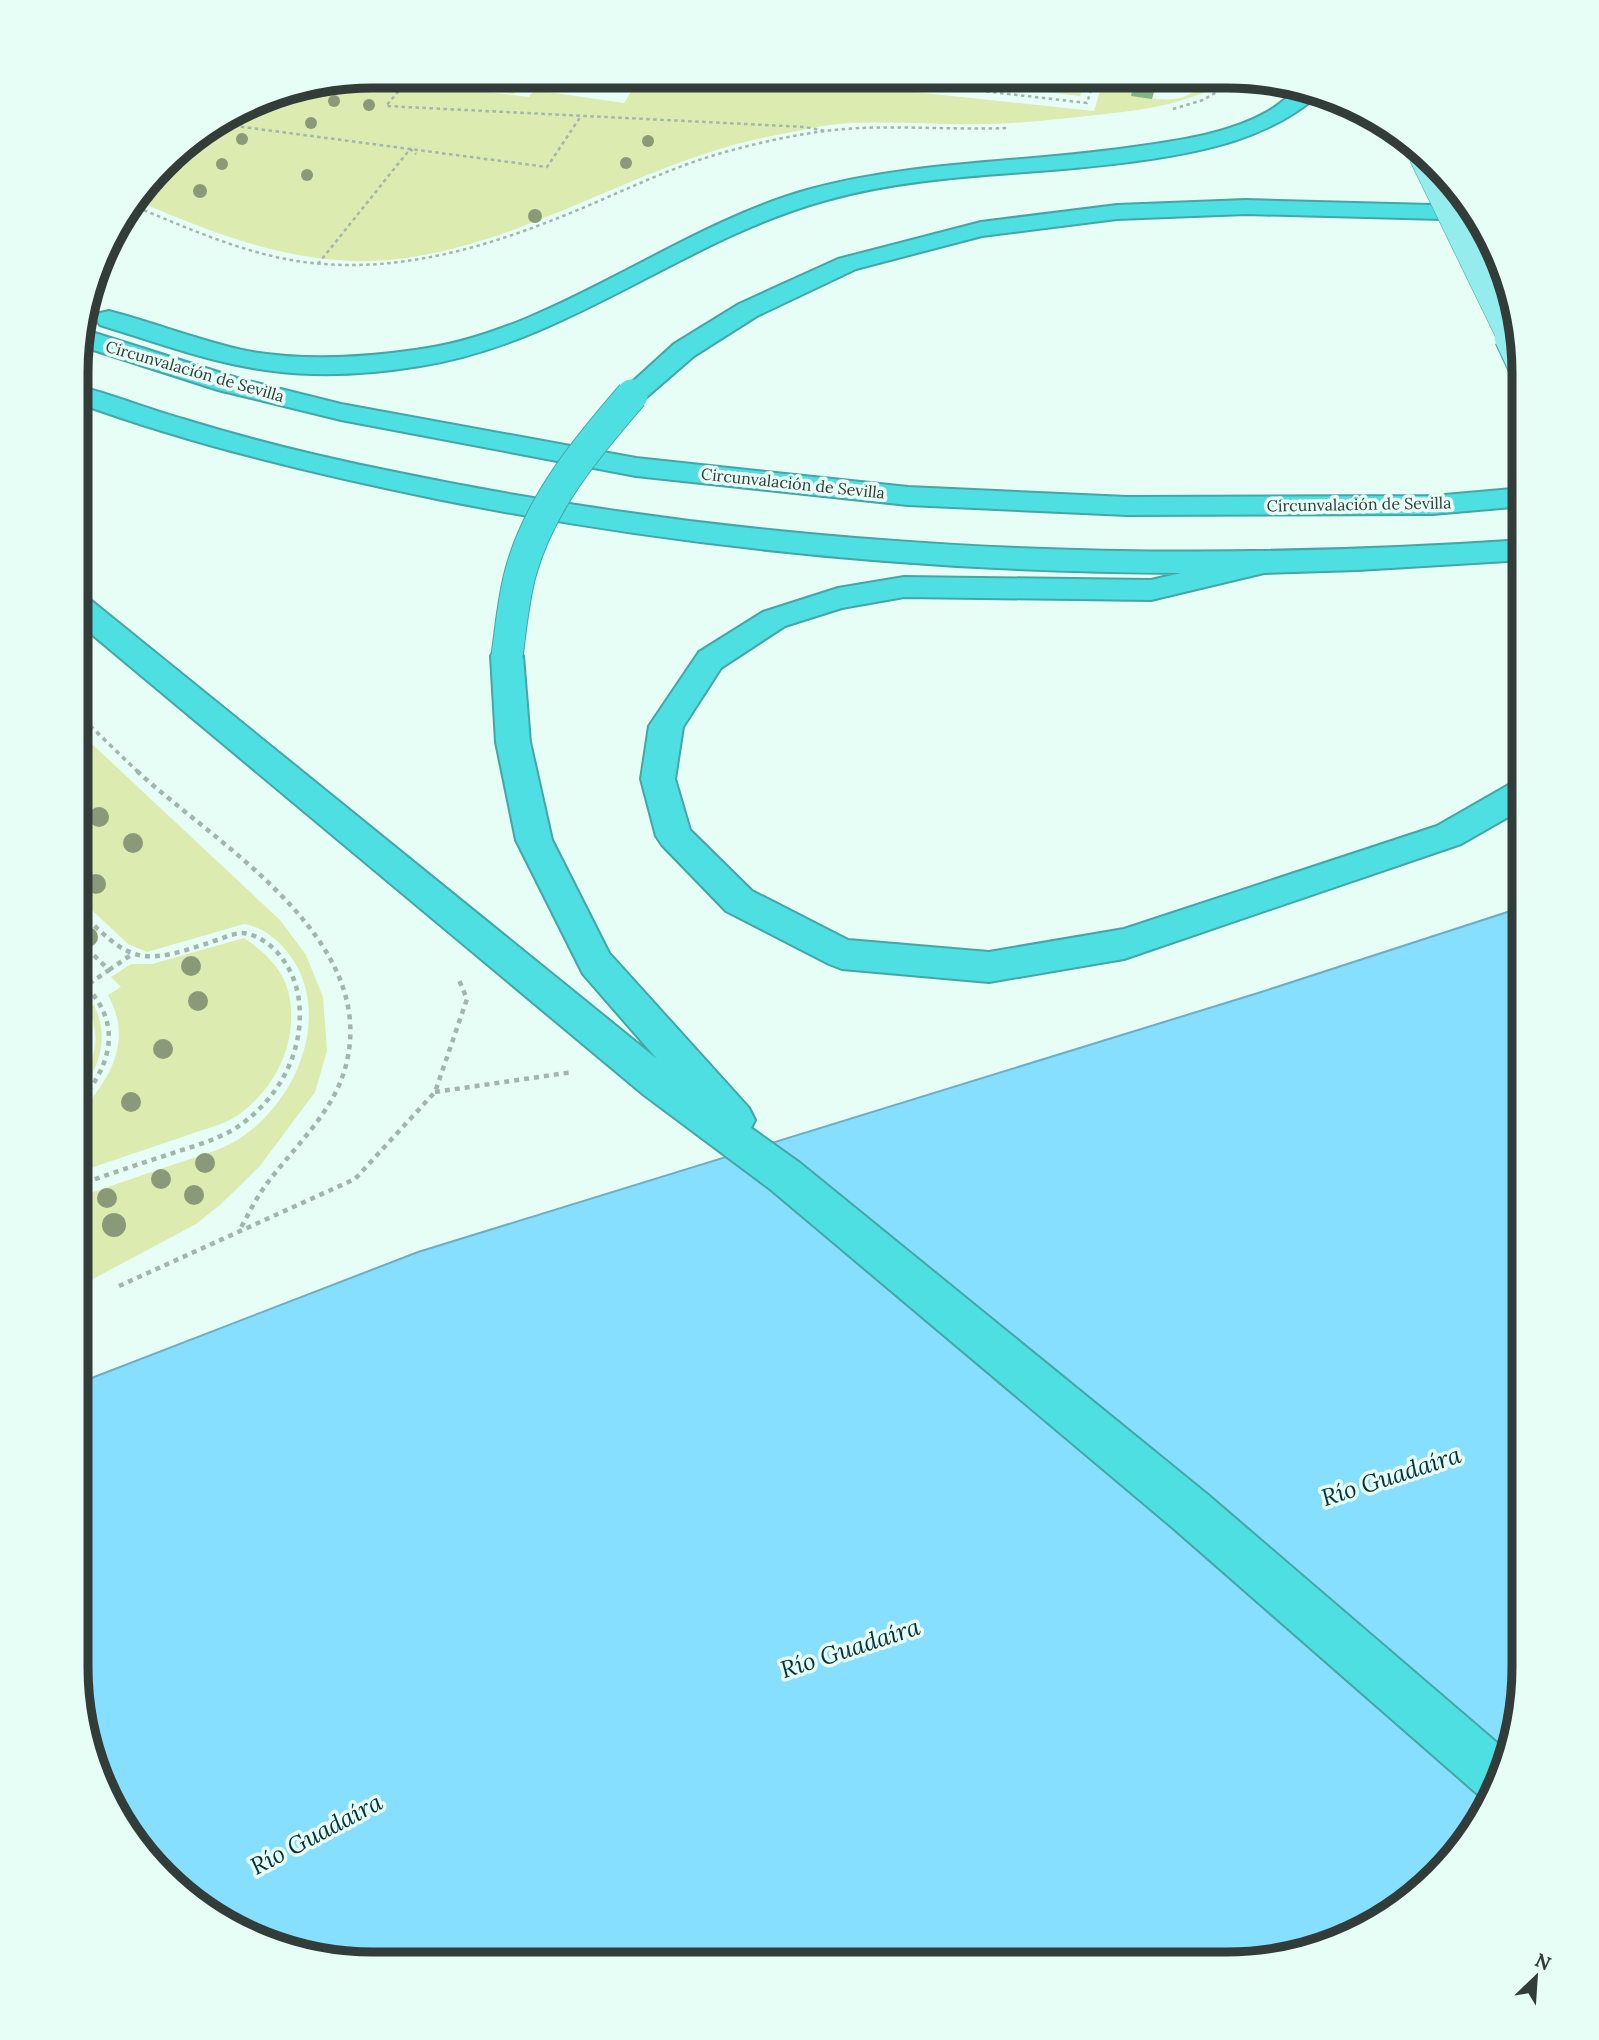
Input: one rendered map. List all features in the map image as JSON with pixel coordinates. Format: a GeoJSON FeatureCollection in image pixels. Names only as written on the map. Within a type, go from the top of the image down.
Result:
{"type":"FeatureCollection","features":[{"type":"Feature","properties":{"kind":"highway"},"geometry":{"type":"LineString","coordinates":[[93,317],[225,353],[291,365],[360,363],[423,357],[488,341],[537,321],[706,237],[783,205],[887,180],[950,171],[1126,155],[1200,144],[1254,128],[1295,107],[1303,98]]}},
{"type":"Feature","properties":{"kind":"highway"},"geometry":{"type":"LineString","coordinates":[[785,1176],[596,963],[534,841],[513,742],[507,656],[523,562],[554,493],[590,442],[632,395],[684,350],[748,310],[847,264],[981,229],[1117,212],[1246,207],[1464,214]]}},
{"type":"Feature","properties":{"kind":"highway","name":"Circunvalación de Sevilla"},"geometry":{"type":"LineString","coordinates":[[90,340],[228,384],[341,412],[636,467],[908,496],[1127,506],[1433,505],[1512,498]]}},
{"type":"Feature","properties":{"kind":"highway"},"geometry":{"type":"LineString","coordinates":[[88,397],[295,459],[470,497],[632,524],[811,545],[999,557],[1264,563],[1512,551]]}},
{"type":"Feature","properties":{"kind":"highway"},"geometry":{"type":"LineString","coordinates":[[1127,506],[1512,474]]}},
{"type":"Feature","properties":{"kind":"highway"},"geometry":{"type":"LineString","coordinates":[[1264,563],[1151,590],[905,587],[838,598],[774,619],[710,660],[666,726],[658,779],[674,836],[740,901],[842,954],[989,967],[1124,944],[1449,835],[1512,799]]}},
{"type":"Feature","properties":{"kind":"highway"},"geometry":{"type":"LineString","coordinates":[[88,614],[658,1083],[785,1176],[1190,1511],[1491,1773]]}},
{"type":"Feature","properties":{"kind":"main road"},"geometry":{"type":"LineString","coordinates":[[1429,172],[1509,337]]}},
{"type":"Feature","properties":{"kind":"path"},"geometry":{"type":"LineString","coordinates":[[401,88],[386,106],[805,127],[827,131]]}},
{"type":"Feature","properties":{"kind":"path"},"geometry":{"type":"LineString","coordinates":[[957,88],[1087,103],[1092,88]]}},
{"type":"Feature","properties":{"kind":"path"},"geometry":{"type":"LineString","coordinates":[[1162,111],[1203,100],[1224,88]]}},
{"type":"Feature","properties":{"kind":"path"},"geometry":{"type":"LineString","coordinates":[[544,172],[582,116]]}},
{"type":"Feature","properties":{"kind":"path"},"geometry":{"type":"LineString","coordinates":[[231,125],[547,167]]}},
{"type":"Feature","properties":{"kind":"path"},"geometry":{"type":"LineString","coordinates":[[139,208],[261,253],[318,264],[379,265],[445,255],[557,218],[699,160],[752,146],[827,131],[864,128],[1009,128]]}},
{"type":"Feature","properties":{"kind":"path"},"geometry":{"type":"LineString","coordinates":[[318,264],[410,149]]}},
{"type":"Feature","properties":{"kind":"path"},"geometry":{"type":"LineString","coordinates":[[410,149],[416,154]]}},
{"type":"Feature","properties":{"kind":"path"},"geometry":{"type":"LineString","coordinates":[[370,199],[379,200]]}},
{"type":"Feature","properties":{"kind":"path"},"geometry":{"type":"LineString","coordinates":[[88,723],[168,799],[276,890],[308,925],[338,969],[349,1004],[351,1042],[344,1071],[326,1108],[262,1191],[239,1231]]}},
{"type":"Feature","properties":{"kind":"path"},"geometry":{"type":"LineString","coordinates":[[88,919],[122,951],[131,955],[155,957],[240,932],[251,933],[280,956],[293,975],[301,1009],[297,1048],[283,1080],[260,1109],[235,1129],[88,1182]]}},
{"type":"Feature","properties":{"kind":"path"},"geometry":{"type":"LineString","coordinates":[[88,950],[109,970]]}},
{"type":"Feature","properties":{"kind":"path"},"geometry":{"type":"LineString","coordinates":[[88,985],[131,955]]}},
{"type":"Feature","properties":{"kind":"path"},"geometry":{"type":"LineString","coordinates":[[119,1286],[355,1178],[435,1092],[467,999],[456,974]]}},
{"type":"Feature","properties":{"kind":"path"},"geometry":{"type":"LineString","coordinates":[[88,1092],[97,1081],[110,1045],[107,1014],[101,1000],[90,990]]}},
{"type":"Feature","properties":{"kind":"path"},"geometry":{"type":"LineString","coordinates":[[435,1092],[577,1072]]}},
{"type":"Feature","properties":{"kind":"green space"},"geometry":{"type":"Polygon","coordinates":[[[462,88],[529,97],[534,90],[624,103],[633,88],[876,88],[1094,111],[1101,88],[1134,88],[1132,96],[1174,99],[1200,88],[1214,88],[1183,100],[1149,108],[1042,121],[841,124],[772,136],[671,166],[523,226],[473,243],[423,255],[371,261],[309,257],[250,243],[143,203],[171,171],[214,135],[263,109],[299,97],[335,90],[462,88]]]}},
{"type":"Feature","properties":{"kind":"green space"},"geometry":{"type":"Polygon","coordinates":[[[471,88],[518,88],[514,94],[471,88]]]}},
{"type":"Feature","properties":{"kind":"green space"},"geometry":{"type":"Polygon","coordinates":[[[1011,88],[1083,88],[1080,96],[1011,88]]]}},
{"type":"Feature","properties":{"kind":"green space"},"geometry":{"type":"Polygon","coordinates":[[[88,740],[280,920],[306,955],[323,997],[327,1051],[315,1092],[260,1166],[220,1205],[196,1224],[88,1282],[88,1194],[217,1150],[251,1130],[284,1094],[296,1073],[308,1027],[308,1003],[299,971],[281,945],[263,931],[244,924],[147,952],[128,944],[88,906],[88,740]]]}},
{"type":"Feature","properties":{"kind":"green space"},"geometry":{"type":"Polygon","coordinates":[[[244,938],[265,954],[285,982],[291,1006],[287,1048],[268,1085],[238,1115],[214,1126],[88,1169],[88,1103],[107,1075],[118,1045],[119,1029],[108,995],[121,987],[111,977],[131,964],[152,964],[244,938]]]}},
{"type":"Feature","properties":{"kind":"green space"},"geometry":{"type":"Polygon","coordinates":[[[94,1005],[99,1017],[102,1041],[100,1053],[88,1080],[88,1068],[95,1047],[95,1032],[88,1008],[94,1005]]]}},
{"type":"Feature","properties":{"kind":"water","name":"Río Guadaíra"},"geometry":{"type":"Polygon","coordinates":[[[1512,911],[1512,1668],[1509,1705],[1502,1741],[1490,1777],[1464,1826],[1428,1869],[1400,1894],[1336,1931],[1300,1943],[1245,1952],[354,1952],[299,1943],[246,1923],[199,1894],[171,1869],[146,1841],[109,1777],[97,1741],[90,1705],[88,1379],[418,1252],[1258,993],[1512,911]]]}}]}
